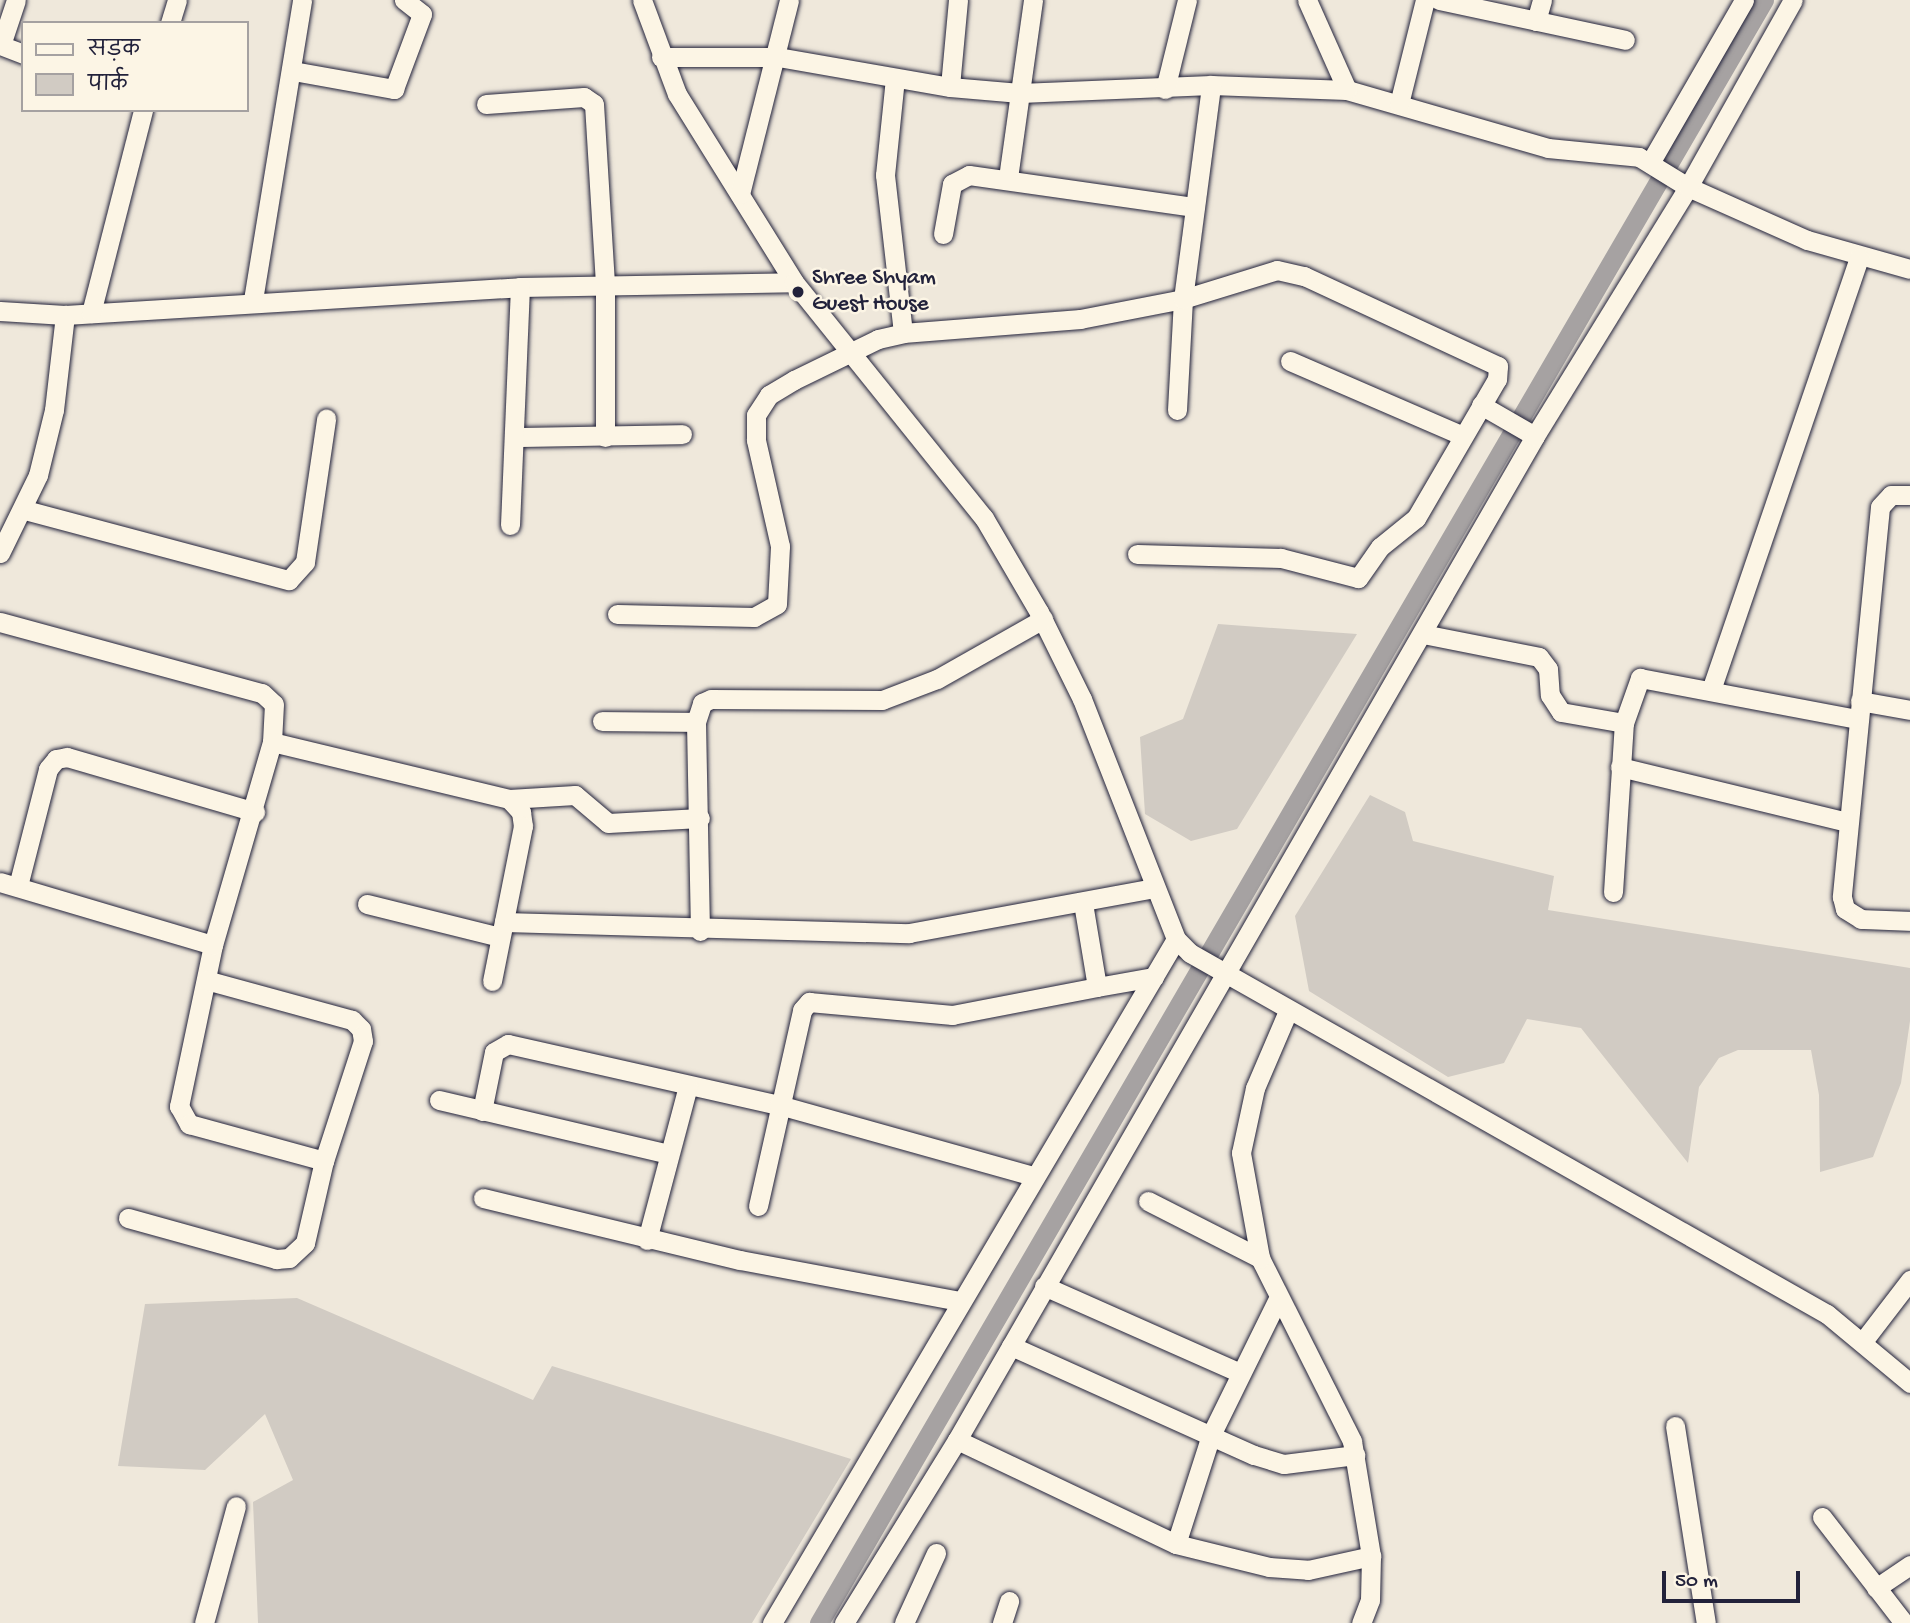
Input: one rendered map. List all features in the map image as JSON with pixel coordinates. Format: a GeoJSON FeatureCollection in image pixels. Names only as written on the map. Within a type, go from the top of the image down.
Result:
{"type":"FeatureCollection","features":[{"type":"Feature","properties":{"kind":"street"},"geometry":{"type":"LineString","coordinates":[[16,0],[0,45],[21,53]]}},
{"type":"Feature","properties":{"kind":"street"},"geometry":{"type":"LineString","coordinates":[[171,21],[177,0]]}},
{"type":"Feature","properties":{"kind":"street"},"geometry":{"type":"LineString","coordinates":[[253,300],[303,0]]}},
{"type":"Feature","properties":{"kind":"street"},"geometry":{"type":"LineString","coordinates":[[293,71],[394,89],[422,14],[404,0]]}},
{"type":"Feature","properties":{"kind":"street"},"geometry":{"type":"LineString","coordinates":[[642,0],[661,57],[794,282],[984,518],[1043,619],[1082,699],[1155,888],[1183,946],[1219,972],[1864,1340],[1910,1383]]}},
{"type":"Feature","properties":{"kind":"street"},"geometry":{"type":"LineString","coordinates":[[740,194],[778,57],[789,0]]}},
{"type":"Feature","properties":{"kind":"street"},"geometry":{"type":"LineString","coordinates":[[950,87],[958,0]]}},
{"type":"Feature","properties":{"kind":"street"},"geometry":{"type":"LineString","coordinates":[[1009,178],[1033,0]]}},
{"type":"Feature","properties":{"kind":"street"},"geometry":{"type":"LineString","coordinates":[[1165,89],[1187,0]]}},
{"type":"Feature","properties":{"kind":"street"},"geometry":{"type":"LineString","coordinates":[[1307,0],[1347,90]]}},
{"type":"Feature","properties":{"kind":"street"},"geometry":{"type":"LineString","coordinates":[[1399,103],[1425,0]]}},
{"type":"Feature","properties":{"kind":"street"},"geometry":{"type":"LineString","coordinates":[[1439,0],[1625,40]]}},
{"type":"Feature","properties":{"kind":"street"},"geometry":{"type":"LineString","coordinates":[[1536,21],[1542,0]]}},
{"type":"Feature","properties":{"kind":"street"},"geometry":{"type":"LineString","coordinates":[[1650,163],[1744,0]]}},
{"type":"Feature","properties":{"kind":"street"},"geometry":{"type":"LineString","coordinates":[[844,1623],[957,1440],[1219,972],[1423,634],[1530,432],[1684,184],[1793,0]]}},
{"type":"Feature","properties":{"kind":"street"},"geometry":{"type":"LineString","coordinates":[[661,57],[778,57],[895,79],[1020,93],[1165,89],[1210,85],[1347,90],[1399,103],[1528,144],[1629,154],[1650,163],[1684,184],[1858,258],[1910,270]]}},
{"type":"Feature","properties":{"kind":"street"},"geometry":{"type":"LineString","coordinates":[[895,79],[885,175],[903,333]]}},
{"type":"Feature","properties":{"kind":"street"},"geometry":{"type":"LineString","coordinates":[[1177,410],[1183,299],[1210,85]]}},
{"type":"Feature","properties":{"kind":"street"},"geometry":{"type":"LineString","coordinates":[[486,104],[583,97],[594,104],[605,284],[606,438]]}},
{"type":"Feature","properties":{"kind":"street"},"geometry":{"type":"LineString","coordinates":[[91,313],[142,112]]}},
{"type":"Feature","properties":{"kind":"street"},"geometry":{"type":"LineString","coordinates":[[943,234],[952,184],[959,177],[1009,178],[1195,207]]}},
{"type":"Feature","properties":{"kind":"street"},"geometry":{"type":"LineString","coordinates":[[1712,690],[1858,258]]}},
{"type":"Feature","properties":{"kind":"street"},"geometry":{"type":"LineString","coordinates":[[617,614],[754,617],[777,604],[780,546],[756,440],[756,415],[769,395],[851,352],[903,333],[1056,323],[1183,299],[1247,275],[1277,270],[1304,276],[1492,361],[1499,373],[1461,435],[1416,518],[1380,547],[1358,578],[1293,559],[1137,554]]}},
{"type":"Feature","properties":{"kind":"street"},"geometry":{"type":"LineString","coordinates":[[0,312],[65,315],[253,300],[520,287],[794,282]]}},
{"type":"Feature","properties":{"kind":"street"},"geometry":{"type":"LineString","coordinates":[[510,525],[516,437],[520,287]]}},
{"type":"Feature","properties":{"kind":"street"},"geometry":{"type":"LineString","coordinates":[[0,553],[25,510],[54,410],[65,315]]}},
{"type":"Feature","properties":{"kind":"street"},"geometry":{"type":"LineString","coordinates":[[1290,361],[1461,435]]}},
{"type":"Feature","properties":{"kind":"street"},"geometry":{"type":"LineString","coordinates":[[1481,405],[1530,432]]}},
{"type":"Feature","properties":{"kind":"street"},"geometry":{"type":"LineString","coordinates":[[25,510],[289,580],[305,562],[327,419]]}},
{"type":"Feature","properties":{"kind":"street"},"geometry":{"type":"LineString","coordinates":[[516,437],[606,438],[682,434]]}},
{"type":"Feature","properties":{"kind":"street"},"geometry":{"type":"LineString","coordinates":[[1910,495],[1891,495],[1880,508],[1848,822],[1845,909],[1861,919],[1910,921]]}},
{"type":"Feature","properties":{"kind":"street"},"geometry":{"type":"LineString","coordinates":[[700,931],[697,711],[711,699],[852,702],[909,692],[1043,619]]}},
{"type":"Feature","properties":{"kind":"street"},"geometry":{"type":"LineString","coordinates":[[0,622],[262,694],[274,704],[272,742],[255,813],[213,945],[181,1116],[189,1124],[324,1161]]}},
{"type":"Feature","properties":{"kind":"street"},"geometry":{"type":"LineString","coordinates":[[1423,634],[1539,657],[1548,669],[1550,695],[1561,712],[1624,723]]}},
{"type":"Feature","properties":{"kind":"street"},"geometry":{"type":"LineString","coordinates":[[1613,892],[1624,723],[1640,678],[1859,710],[1910,710]]}},
{"type":"Feature","properties":{"kind":"street"},"geometry":{"type":"LineString","coordinates":[[601,721],[696,722]]}},
{"type":"Feature","properties":{"kind":"street"},"geometry":{"type":"LineString","coordinates":[[272,742],[509,799],[575,795],[608,823],[700,818]]}},
{"type":"Feature","properties":{"kind":"street"},"geometry":{"type":"LineString","coordinates":[[213,945],[9,884],[48,769],[57,759],[67,757],[255,813]]}},
{"type":"Feature","properties":{"kind":"street"},"geometry":{"type":"LineString","coordinates":[[1620,767],[1848,822]]}},
{"type":"Feature","properties":{"kind":"street"},"geometry":{"type":"LineString","coordinates":[[492,981],[523,826],[521,811],[509,799]]}},
{"type":"Feature","properties":{"kind":"street"},"geometry":{"type":"LineString","coordinates":[[367,904],[502,930],[909,933],[1155,888]]}},
{"type":"Feature","properties":{"kind":"street"},"geometry":{"type":"LineString","coordinates":[[1083,903],[1097,986]]}},
{"type":"Feature","properties":{"kind":"street"},"geometry":{"type":"LineString","coordinates":[[772,1623],[1033,1176],[1154,977],[1183,946]]}},
{"type":"Feature","properties":{"kind":"street"},"geometry":{"type":"LineString","coordinates":[[758,1206],[802,1010],[808,1002],[952,1015],[1154,977]]}},
{"type":"Feature","properties":{"kind":"street"},"geometry":{"type":"LineString","coordinates":[[128,1218],[276,1259],[289,1258],[305,1243],[324,1161],[363,1041],[361,1029],[352,1020],[206,980]]}},
{"type":"Feature","properties":{"kind":"street"},"geometry":{"type":"LineString","coordinates":[[1288,1011],[1245,1120],[1241,1153],[1260,1258],[1277,1301],[1336,1404],[1355,1455],[1371,1556],[1370,1600],[1362,1623]]}},
{"type":"Feature","properties":{"kind":"street"},"geometry":{"type":"LineString","coordinates":[[482,1111],[494,1052],[508,1044],[779,1105],[1033,1176]]}},
{"type":"Feature","properties":{"kind":"street"},"geometry":{"type":"LineString","coordinates":[[647,1240],[688,1086]]}},
{"type":"Feature","properties":{"kind":"street"},"geometry":{"type":"LineString","coordinates":[[439,1100],[669,1154]]}},
{"type":"Feature","properties":{"kind":"street"},"geometry":{"type":"LineString","coordinates":[[483,1198],[647,1240],[960,1301]]}},
{"type":"Feature","properties":{"kind":"street"},"geometry":{"type":"LineString","coordinates":[[1148,1201],[1260,1258]]}},
{"type":"Feature","properties":{"kind":"street"},"geometry":{"type":"LineString","coordinates":[[1864,1340],[1910,1280]]}},
{"type":"Feature","properties":{"kind":"street"},"geometry":{"type":"LineString","coordinates":[[1044,1286],[1238,1372]]}},
{"type":"Feature","properties":{"kind":"street"},"geometry":{"type":"LineString","coordinates":[[1176,1544],[1210,1435],[1238,1372],[1277,1301]]}},
{"type":"Feature","properties":{"kind":"street"},"geometry":{"type":"LineString","coordinates":[[1011,1346],[1210,1435],[1284,1464],[1355,1455]]}},
{"type":"Feature","properties":{"kind":"street"},"geometry":{"type":"LineString","coordinates":[[1675,1426],[1706,1623]]}},
{"type":"Feature","properties":{"kind":"street"},"geometry":{"type":"LineString","coordinates":[[957,1440],[1176,1544],[1269,1567],[1308,1570],[1371,1556]]}},
{"type":"Feature","properties":{"kind":"street"},"geometry":{"type":"LineString","coordinates":[[204,1623],[236,1506]]}},
{"type":"Feature","properties":{"kind":"street"},"geometry":{"type":"LineString","coordinates":[[1822,1517],[1901,1621]]}},
{"type":"Feature","properties":{"kind":"street"},"geometry":{"type":"LineString","coordinates":[[904,1623],[936,1553]]}},
{"type":"Feature","properties":{"kind":"street"},"geometry":{"type":"LineString","coordinates":[[1876,1588],[1910,1565]]}},
{"type":"Feature","properties":{"kind":"street"},"geometry":{"type":"LineString","coordinates":[[1002,1623],[1009,1601]]}},
{"type":"Feature","properties":{"kind":"green space"},"geometry":{"type":"Polygon","coordinates":[[[1218,624],[1357,634],[1237,829],[1191,841],[1145,814],[1140,737],[1183,719],[1218,624]]]}},
{"type":"Feature","properties":{"kind":"green space"},"geometry":{"type":"Polygon","coordinates":[[[1370,795],[1405,812],[1413,841],[1554,876],[1548,910],[1910,968],[1910,1021],[1901,1083],[1873,1157],[1820,1172],[1819,1095],[1811,1050],[1738,1050],[1719,1058],[1699,1087],[1688,1163],[1581,1028],[1527,1019],[1504,1063],[1448,1077],[1309,991],[1295,916],[1370,795]]]}},
{"type":"Feature","properties":{"kind":"green space"},"geometry":{"type":"Polygon","coordinates":[[[297,1298],[533,1400],[552,1366],[851,1459],[752,1623],[258,1623],[253,1502],[293,1480],[265,1414],[205,1470],[118,1466],[145,1304],[297,1298]]]}},
{"type":"Feature","properties":{"kind":"waterway"},"geometry":{"type":"LineString","coordinates":[[819,1623],[1764,0]]}},
{"type":"Feature","properties":{"kind":"place","name":"Shree Shyam Guest House"},"geometry":{"type":"Point","coordinates":[798,292]}}]}
